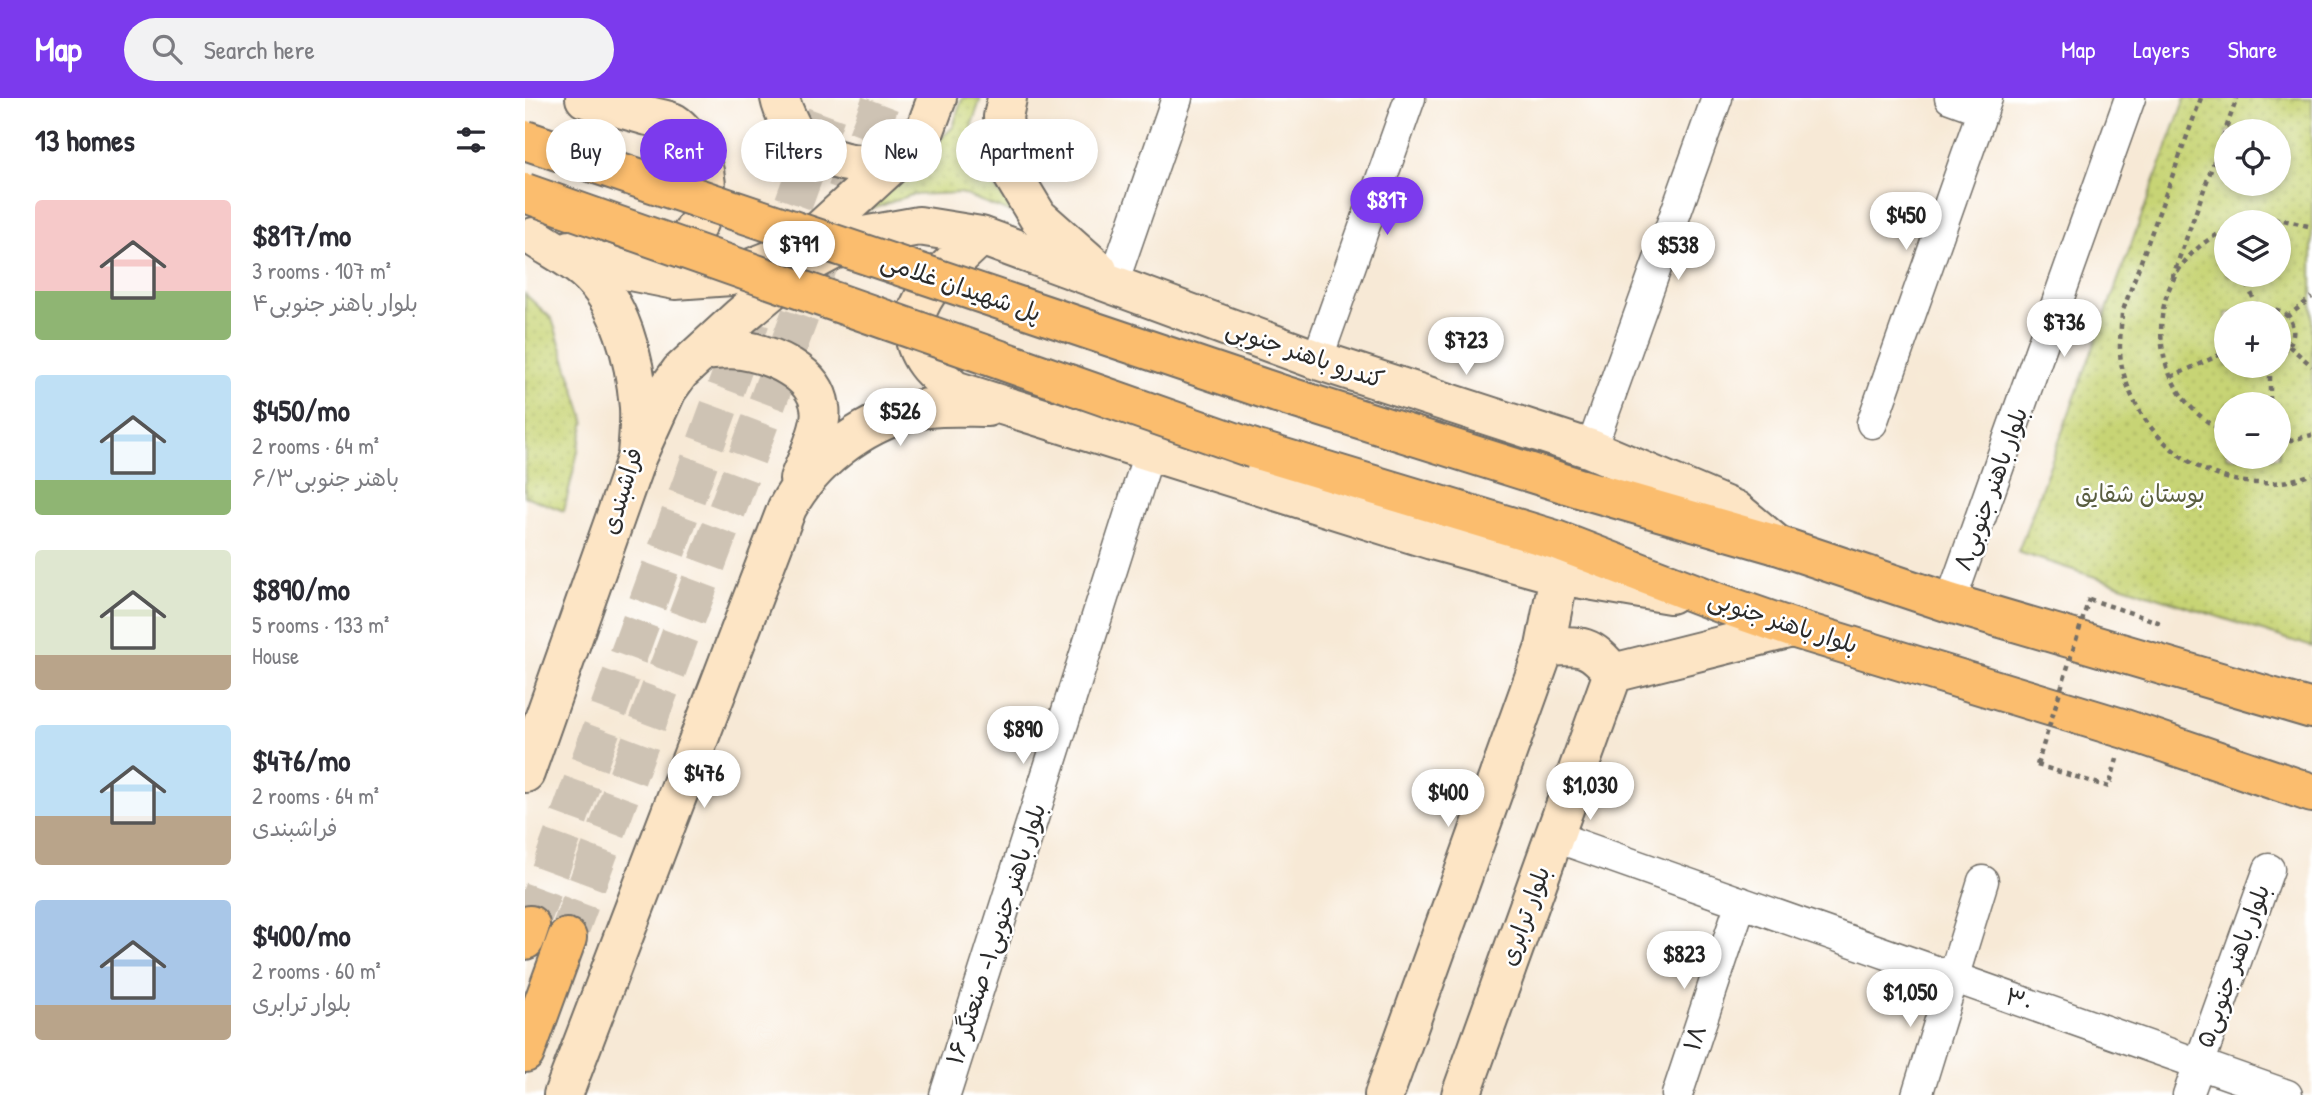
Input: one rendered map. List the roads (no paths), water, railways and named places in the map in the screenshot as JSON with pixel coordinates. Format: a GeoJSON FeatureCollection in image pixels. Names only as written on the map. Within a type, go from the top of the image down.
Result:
{"type":"FeatureCollection","features":[{"type":"Feature","properties":{"kind":"main road"},"geometry":{"type":"LineString","coordinates":[[780,98],[803,146],[838,161],[861,165]]}},
{"type":"Feature","properties":{"kind":"main road"},"geometry":{"type":"LineString","coordinates":[[929,119],[937,98]]}},
{"type":"Feature","properties":{"kind":"main road"},"geometry":{"type":"LineString","coordinates":[[599,99],[674,124],[691,140],[704,162],[707,183],[703,211],[693,235],[670,258],[654,264],[620,269]]}},
{"type":"Feature","properties":{"kind":"main road"},"geometry":{"type":"LineString","coordinates":[[1005,108],[1009,169],[1038,217],[1113,284]]}},
{"type":"Feature","properties":{"kind":"main road","name":"پل شهیدان غلامی"},"geometry":{"type":"LineString","coordinates":[[525,140],[1277,393],[1579,488],[1777,545]]}},
{"type":"Feature","properties":{"kind":"main road"},"geometry":{"type":"LineString","coordinates":[[529,235],[620,269],[675,280],[731,276],[784,255],[819,231],[873,182]]}},
{"type":"Feature","properties":{"kind":"main road","name":"بلوار باهنر جنوبی"},"geometry":{"type":"LineString","coordinates":[[525,193],[1254,449],[1556,540],[1792,628],[2125,729],[2312,793]]}},
{"type":"Feature","properties":{"kind":"main road","name":"کندرو باهنر جنوبی"},"geometry":{"type":"LineString","coordinates":[[637,456],[667,390],[680,372],[796,270],[858,237],[919,226],[981,236],[1317,360],[1591,449],[1735,510],[1777,545]]}},
{"type":"Feature","properties":{"kind":"main road","name":"فراشبندی"},"geometry":{"type":"LineString","coordinates":[[525,773],[637,456],[639,409],[618,315],[608,297],[583,269],[529,235]]}},
{"type":"Feature","properties":{"kind":"main road"},"geometry":{"type":"LineString","coordinates":[[981,236],[939,276],[925,293],[917,313],[913,338],[926,363],[954,390],[1432,540],[1559,575],[1720,603]]}},
{"type":"Feature","properties":{"kind":"main road"},"geometry":{"type":"LineString","coordinates":[[563,1095],[818,427],[821,407],[813,390],[801,375],[780,362],[740,349],[704,351]]}},
{"type":"Feature","properties":{"kind":"main road"},"geometry":{"type":"LineString","coordinates":[[791,501],[806,478],[829,454],[895,417],[912,411],[941,407],[1007,407]]}},
{"type":"Feature","properties":{"kind":"main road"},"geometry":{"type":"LineString","coordinates":[[1777,545],[1950,603],[2312,709]]}},
{"type":"Feature","properties":{"kind":"main road"},"geometry":{"type":"LineString","coordinates":[[1384,1095],[1545,646],[1559,575]]}},
{"type":"Feature","properties":{"kind":"main road"},"geometry":{"type":"LineString","coordinates":[[1545,646],[1574,645],[1598,654],[1613,673],[1792,628]]}},
{"type":"Feature","properties":{"kind":"main road","name":"بلوار ترابری"},"geometry":{"type":"LineString","coordinates":[[1461,1095],[1613,673]]}},
{"type":"Feature","properties":{"kind":"main road"},"geometry":{"type":"LineString","coordinates":[[525,1053],[567,938]]}},
{"type":"Feature","properties":{"kind":"street"},"geometry":{"type":"LineString","coordinates":[[1113,284],[1177,98]]}},
{"type":"Feature","properties":{"kind":"street"},"geometry":{"type":"LineString","coordinates":[[1317,360],[1410,98]]}},
{"type":"Feature","properties":{"kind":"street"},"geometry":{"type":"LineString","coordinates":[[1591,449],[1717,98]]}},
{"type":"Feature","properties":{"kind":"street"},"geometry":{"type":"LineString","coordinates":[[1873,423],[1985,104],[1950,98]]}},
{"type":"Feature","properties":{"kind":"street","name":"۸بلوار باهنر جنوبی"},"geometry":{"type":"LineString","coordinates":[[1950,603],[2130,98]]}},
{"type":"Feature","properties":{"kind":"street","name":"بلوار باهنر جنوبی۱- صنعتگر ۱۶"},"geometry":{"type":"LineString","coordinates":[[945,1095],[1149,453]]}},
{"type":"Feature","properties":{"kind":"street","name":"۳۰"},"geometry":{"type":"LineString","coordinates":[[1553,836],[2287,1095]]}},
{"type":"Feature","properties":{"kind":"street","name":"۵بلوار باهنر جنوبی"},"geometry":{"type":"LineString","coordinates":[[2188,1095],[2269,869]]}},
{"type":"Feature","properties":{"kind":"street"},"geometry":{"type":"LineString","coordinates":[[1917,1095],[1983,881]]}},
{"type":"Feature","properties":{"kind":"street","name":"۱۸"},"geometry":{"type":"LineString","coordinates":[[1677,1095],[1741,902]]}},
{"type":"Feature","properties":{"kind":"tunnel"},"geometry":{"type":"LineString","coordinates":[[774,257],[832,98]]}},
{"type":"Feature","properties":{"kind":"tunnel"},"geometry":{"type":"LineString","coordinates":[[846,192],[882,98]]}},
{"type":"Feature","properties":{"kind":"tunnel"},"geometry":{"type":"LineString","coordinates":[[567,938],[820,262]]}},
{"type":"Feature","properties":{"kind":"tunnel"},"geometry":{"type":"LineString","coordinates":[[530,925],[751,320]]}},
{"type":"Feature","properties":{"kind":"park label","name":"بوستان شقایق"},"geometry":{"type":"Point","coordinates":[2140,494]}}]}
